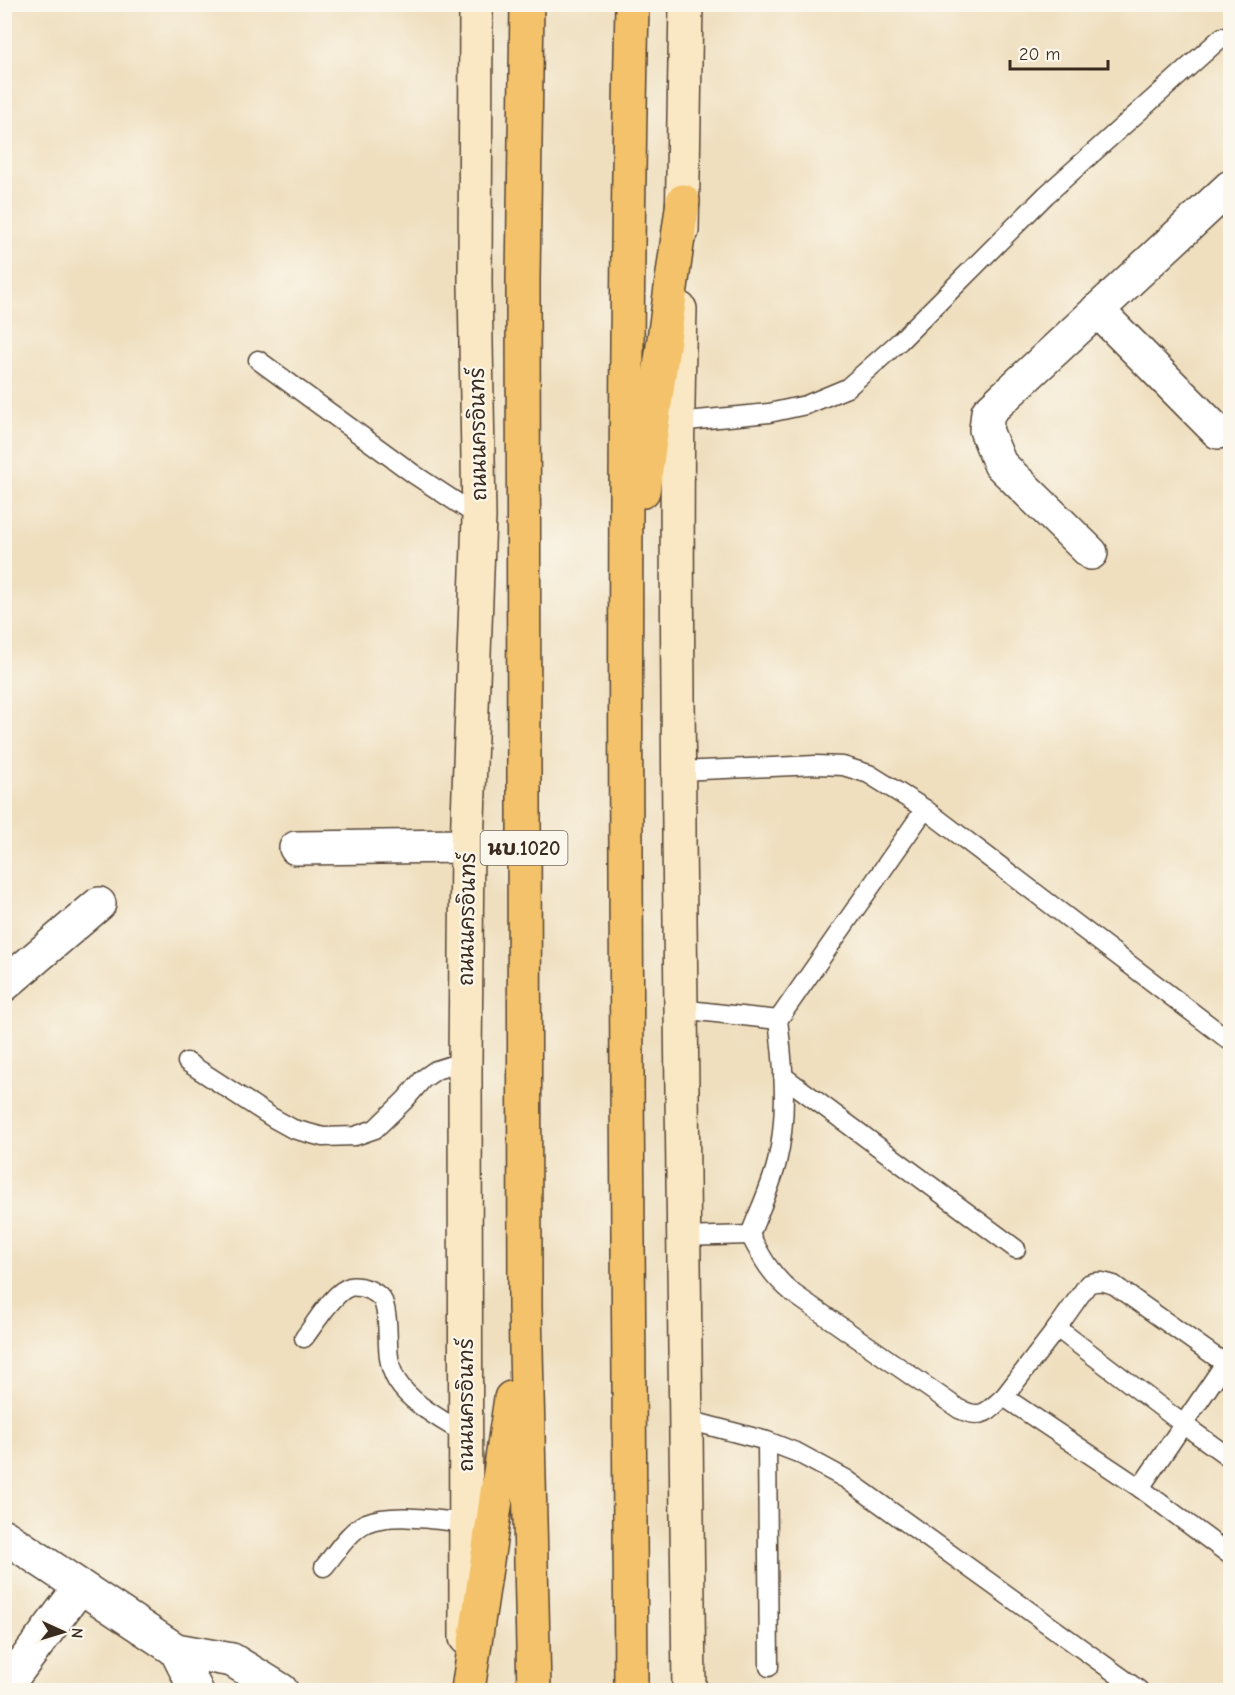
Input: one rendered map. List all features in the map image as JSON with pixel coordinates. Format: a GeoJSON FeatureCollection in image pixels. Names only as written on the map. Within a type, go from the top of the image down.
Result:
{"type":"FeatureCollection","features":[{"type":"Feature","properties":{"kind":"main road","name":"ถนนนครอินทร์"},"geometry":{"type":"LineString","coordinates":[[467,1690],[465,1061],[467,846],[479,517],[475,284],[476,4]]}},
{"type":"Feature","properties":{"kind":"main road","name":"นบ.1020"},"geometry":{"type":"LineString","coordinates":[[527,4],[523,279],[525,1307],[534,1690]]}},
{"type":"Feature","properties":{"kind":"main road"},"geometry":{"type":"LineString","coordinates":[[630,1690],[625,619],[632,4]]}},
{"type":"Feature","properties":{"kind":"main road"},"geometry":{"type":"LineString","coordinates":[[686,4],[676,422],[682,1237],[689,1690]]}},
{"type":"Feature","properties":{"kind":"main road"},"geometry":{"type":"LineString","coordinates":[[625,619],[683,201]]}},
{"type":"Feature","properties":{"kind":"main road"},"geometry":{"type":"LineString","coordinates":[[467,1690],[525,1307]]}},
{"type":"Feature","properties":{"kind":"street"},"geometry":{"type":"LineString","coordinates":[[1091,553],[1000,464],[986,430],[988,412],[1197,217],[1226,199]]}},
{"type":"Feature","properties":{"kind":"street"},"geometry":{"type":"LineString","coordinates":[[1097,310],[1218,432]]}},
{"type":"Feature","properties":{"kind":"street"},"geometry":{"type":"LineString","coordinates":[[296,848],[467,846]]}},
{"type":"Feature","properties":{"kind":"street"},"geometry":{"type":"LineString","coordinates":[[4,985],[99,904]]}},
{"type":"Feature","properties":{"kind":"street"},"geometry":{"type":"LineString","coordinates":[[4,1536],[176,1650],[232,1660],[280,1690]]}},
{"type":"Feature","properties":{"kind":"street"},"geometry":{"type":"LineString","coordinates":[[4,1689],[80,1587]]}},
{"type":"Feature","properties":{"kind":"street"},"geometry":{"type":"LineString","coordinates":[[176,1650],[196,1690]]}},
{"type":"Feature","properties":{"kind":"lane"},"geometry":{"type":"LineString","coordinates":[[676,422],[769,413],[806,405],[847,388],[900,341],[1046,195],[1222,37]]}},
{"type":"Feature","properties":{"kind":"lane"},"geometry":{"type":"LineString","coordinates":[[258,360],[415,475],[479,517]]}},
{"type":"Feature","properties":{"kind":"lane"},"geometry":{"type":"LineString","coordinates":[[678,771],[816,765],[843,766],[869,774],[925,809],[1230,1041]]}},
{"type":"Feature","properties":{"kind":"lane"},"geometry":{"type":"LineString","coordinates":[[925,809],[778,1020],[782,1053],[783,1131],[777,1164],[750,1235],[764,1263],[786,1287],[959,1409],[971,1415],[979,1415],[1004,1397],[1088,1284],[1095,1281],[1114,1286],[1229,1363],[1183,1424],[1140,1488]]}},
{"type":"Feature","properties":{"kind":"lane"},"geometry":{"type":"LineString","coordinates":[[680,1008],[778,1020]]}},
{"type":"Feature","properties":{"kind":"lane"},"geometry":{"type":"LineString","coordinates":[[187,1062],[283,1124],[323,1137],[355,1136],[375,1129],[423,1079],[436,1070],[465,1061]]}},
{"type":"Feature","properties":{"kind":"lane"},"geometry":{"type":"LineString","coordinates":[[783,1076],[1016,1249]]}},
{"type":"Feature","properties":{"kind":"lane"},"geometry":{"type":"LineString","coordinates":[[682,1237],[750,1235]]}},
{"type":"Feature","properties":{"kind":"lane"},"geometry":{"type":"LineString","coordinates":[[304,1338],[337,1295],[350,1287],[375,1292],[384,1302],[390,1365],[397,1381],[420,1404],[466,1435]]}},
{"type":"Feature","properties":{"kind":"lane"},"geometry":{"type":"LineString","coordinates":[[1057,1328],[1230,1458]]}},
{"type":"Feature","properties":{"kind":"lane"},"geometry":{"type":"LineString","coordinates":[[1004,1397],[1140,1488],[1230,1555]]}},
{"type":"Feature","properties":{"kind":"lane"},"geometry":{"type":"LineString","coordinates":[[684,1419],[767,1441],[798,1453],[846,1479],[1139,1690]]}},
{"type":"Feature","properties":{"kind":"lane"},"geometry":{"type":"LineString","coordinates":[[767,1441],[768,1667]]}},
{"type":"Feature","properties":{"kind":"lane"},"geometry":{"type":"LineString","coordinates":[[324,1567],[353,1532],[366,1523],[404,1517],[466,1523]]}}]}
